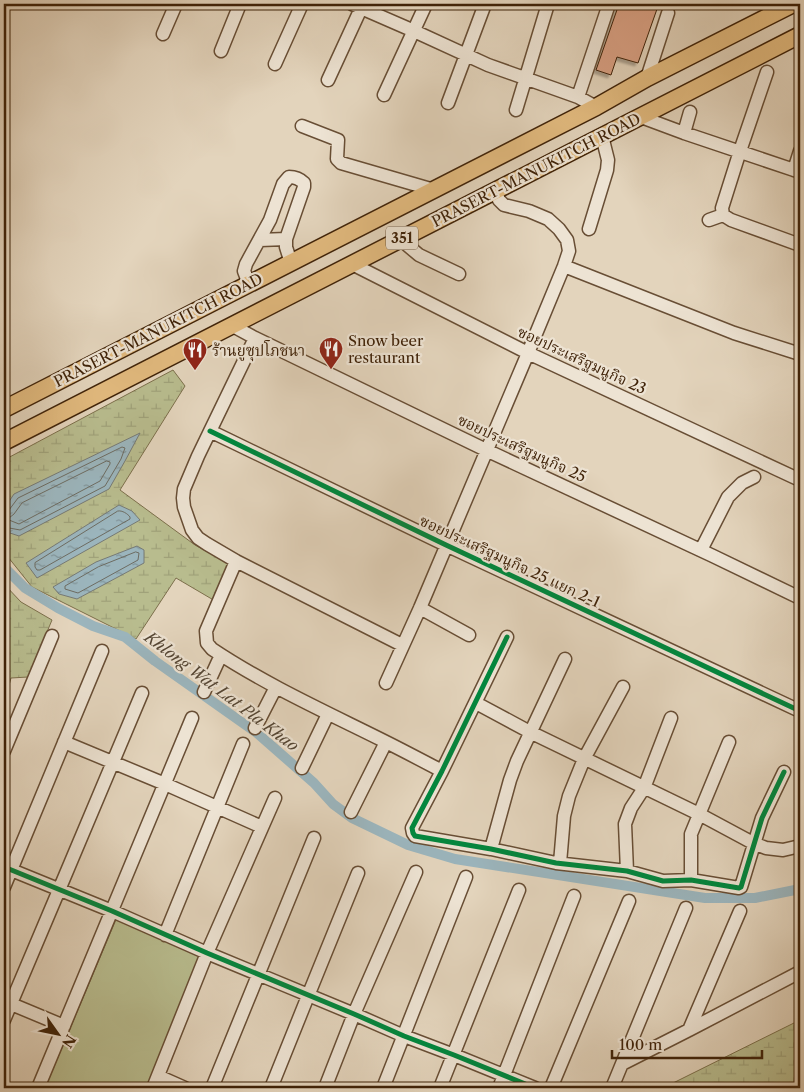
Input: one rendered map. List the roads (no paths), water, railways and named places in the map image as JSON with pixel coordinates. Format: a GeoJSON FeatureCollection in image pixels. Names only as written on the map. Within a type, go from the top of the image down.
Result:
{"type":"FeatureCollection","features":[{"type":"Feature","properties":{"kind":"main road","name":"PRASERT-MANUKITCH ROAD"},"geometry":{"type":"LineString","coordinates":[[4,409],[596,107],[647,78],[793,4]]}},
{"type":"Feature","properties":{"kind":"main road","name":"PRASERT-MANUKITCH ROAD"},"geometry":{"type":"LineString","coordinates":[[4,442],[800,35]]}},
{"type":"Feature","properties":{"kind":"street"},"geometry":{"type":"LineString","coordinates":[[163,34],[176,4]]}},
{"type":"Feature","properties":{"kind":"street"},"geometry":{"type":"LineString","coordinates":[[221,50],[240,4]]}},
{"type":"Feature","properties":{"kind":"street"},"geometry":{"type":"LineString","coordinates":[[275,64],[302,4]]}},
{"type":"Feature","properties":{"kind":"street"},"geometry":{"type":"LineString","coordinates":[[384,95],[426,4]]}},
{"type":"Feature","properties":{"kind":"street"},"geometry":{"type":"LineString","coordinates":[[448,103],[485,4]]}},
{"type":"Feature","properties":{"kind":"street"},"geometry":{"type":"LineString","coordinates":[[516,110],[548,4]]}},
{"type":"Feature","properties":{"kind":"street"},"geometry":{"type":"LineString","coordinates":[[578,97],[609,4]]}},
{"type":"Feature","properties":{"kind":"street"},"geometry":{"type":"LineString","coordinates":[[328,80],[359,5],[466,56],[578,97],[596,107]]}},
{"type":"Feature","properties":{"kind":"street"},"geometry":{"type":"LineString","coordinates":[[647,78],[668,13]]}},
{"type":"Feature","properties":{"kind":"street"},"geometry":{"type":"LineString","coordinates":[[767,72],[722,208],[723,215],[731,220],[800,246]]}},
{"type":"Feature","properties":{"kind":"street"},"geometry":{"type":"LineString","coordinates":[[684,133],[690,112]]}},
{"type":"Feature","properties":{"kind":"street"},"geometry":{"type":"LineString","coordinates":[[641,117],[797,171],[800,151]]}},
{"type":"Feature","properties":{"kind":"street"},"geometry":{"type":"LineString","coordinates":[[302,126],[338,140],[337,159],[340,163],[434,190]]}},
{"type":"Feature","properties":{"kind":"street"},"geometry":{"type":"LineString","coordinates":[[589,229],[607,170],[608,160],[602,136]]}},
{"type":"Feature","properties":{"kind":"street"},"geometry":{"type":"LineString","coordinates":[[249,284],[244,271],[246,264],[270,220],[283,184],[288,177],[294,177],[304,183],[304,188],[286,239],[286,247],[291,263]]}},
{"type":"Feature","properties":{"kind":"street"},"geometry":{"type":"LineString","coordinates":[[386,683],[420,608],[569,251],[567,240],[548,219],[529,211],[504,205],[499,200],[495,190]]}},
{"type":"Feature","properties":{"kind":"street"},"geometry":{"type":"LineString","coordinates":[[709,220],[723,215]]}},
{"type":"Feature","properties":{"kind":"street"},"geometry":{"type":"LineString","coordinates":[[260,240],[286,239]]}},
{"type":"Feature","properties":{"kind":"street"},"geometry":{"type":"LineString","coordinates":[[400,239],[419,255],[459,274]]}},
{"type":"Feature","properties":{"kind":"street","name":"ซอยประเสริฐมนูกิจ 23"},"geometry":{"type":"LineString","coordinates":[[352,264],[528,353],[800,480]]}},
{"type":"Feature","properties":{"kind":"street"},"geometry":{"type":"LineString","coordinates":[[564,266],[734,333],[800,354]]}},
{"type":"Feature","properties":{"kind":"street","name":"ซอยประเสริฐมนูกิจ 25"},"geometry":{"type":"LineString","coordinates":[[231,325],[486,450],[800,598]]}},
{"type":"Feature","properties":{"kind":"street"},"geometry":{"type":"LineString","coordinates":[[255,338],[184,489],[184,507],[192,530],[198,538],[236,560],[402,645]]}},
{"type":"Feature","properties":{"kind":"street","name":"ซอยประเสริฐมนูกิจ 25 แยก 2-1"},"geometry":{"type":"LineString","coordinates":[[210,431],[800,712]]}},
{"type":"Feature","properties":{"kind":"street"},"geometry":{"type":"LineString","coordinates":[[701,550],[728,496],[742,483],[754,478]]}},
{"type":"Feature","properties":{"kind":"street"},"geometry":{"type":"LineString","coordinates":[[236,560],[206,631],[207,643],[212,650],[276,687],[442,771]]}},
{"type":"Feature","properties":{"kind":"street"},"geometry":{"type":"LineString","coordinates":[[420,608],[469,635]]}},
{"type":"Feature","properties":{"kind":"street"},"geometry":{"type":"LineString","coordinates":[[4,751],[52,636]]}},
{"type":"Feature","properties":{"kind":"street"},"geometry":{"type":"LineString","coordinates":[[507,637],[476,703],[412,828],[415,836],[491,849],[556,864],[626,871],[663,881],[691,880],[739,888],[741,887],[762,818],[784,772]]}},
{"type":"Feature","properties":{"kind":"street"},"geometry":{"type":"LineString","coordinates":[[4,887],[7,868],[64,742],[102,651]]}},
{"type":"Feature","properties":{"kind":"street"},"geometry":{"type":"LineString","coordinates":[[204,692],[221,655]]}},
{"type":"Feature","properties":{"kind":"street"},"geometry":{"type":"LineString","coordinates":[[491,849],[510,780],[530,732],[565,659]]}},
{"type":"Feature","properties":{"kind":"street"},"geometry":{"type":"LineString","coordinates":[[255,728],[276,687]]}},
{"type":"Feature","properties":{"kind":"street"},"geometry":{"type":"LineString","coordinates":[[560,863],[564,816],[569,796],[584,759],[623,687]]}},
{"type":"Feature","properties":{"kind":"street"},"geometry":{"type":"LineString","coordinates":[[4,1020],[7,1002],[60,890],[142,693]]}},
{"type":"Feature","properties":{"kind":"street"},"geometry":{"type":"LineString","coordinates":[[476,703],[530,732],[699,814],[753,843],[766,848],[783,850],[800,846]]}},
{"type":"Feature","properties":{"kind":"street"},"geometry":{"type":"LineString","coordinates":[[302,768],[328,714]]}},
{"type":"Feature","properties":{"kind":"street"},"geometry":{"type":"LineString","coordinates":[[38,1088],[192,718]]}},
{"type":"Feature","properties":{"kind":"street"},"geometry":{"type":"LineString","coordinates":[[626,871],[625,824],[631,808],[644,788],[671,718]]}},
{"type":"Feature","properties":{"kind":"street"},"geometry":{"type":"LineString","coordinates":[[64,742],[217,806],[262,827]]}},
{"type":"Feature","properties":{"kind":"street"},"geometry":{"type":"LineString","coordinates":[[351,812],[386,742]]}},
{"type":"Feature","properties":{"kind":"street"},"geometry":{"type":"LineString","coordinates":[[691,880],[691,834],[729,742]]}},
{"type":"Feature","properties":{"kind":"street"},"geometry":{"type":"LineString","coordinates":[[165,935],[243,744]]}},
{"type":"Feature","properties":{"kind":"street"},"geometry":{"type":"LineString","coordinates":[[153,1088],[207,953],[275,798]]}},
{"type":"Feature","properties":{"kind":"street"},"geometry":{"type":"LineString","coordinates":[[212,1088],[314,838]]}},
{"type":"Feature","properties":{"kind":"street"},"geometry":{"type":"LineString","coordinates":[[7,868],[112,911],[308,996],[535,1088]]}},
{"type":"Feature","properties":{"kind":"street"},"geometry":{"type":"LineString","coordinates":[[325,1088],[354,1014],[416,872]]}},
{"type":"Feature","properties":{"kind":"street"},"geometry":{"type":"LineString","coordinates":[[271,1088],[358,873]]}},
{"type":"Feature","properties":{"kind":"street"},"geometry":{"type":"LineString","coordinates":[[382,1088],[466,877]]}},
{"type":"Feature","properties":{"kind":"street"},"geometry":{"type":"LineString","coordinates":[[440,1088],[519,890]]}},
{"type":"Feature","properties":{"kind":"street"},"geometry":{"type":"LineString","coordinates":[[499,1088],[574,896]]}},
{"type":"Feature","properties":{"kind":"street"},"geometry":{"type":"LineString","coordinates":[[551,1088],[629,901]]}},
{"type":"Feature","properties":{"kind":"street"},"geometry":{"type":"LineString","coordinates":[[612,1088],[686,908]]}},
{"type":"Feature","properties":{"kind":"street"},"geometry":{"type":"LineString","coordinates":[[689,1030],[740,911]]}},
{"type":"Feature","properties":{"kind":"street"},"geometry":{"type":"LineString","coordinates":[[622,1064],[800,972]]}},
{"type":"Feature","properties":{"kind":"street"},"geometry":{"type":"LineString","coordinates":[[7,1002],[64,1026]]}},
{"type":"Feature","properties":{"kind":"street"},"geometry":{"type":"LineString","coordinates":[[158,1076],[185,1088]]}},
{"type":"Feature","properties":{"kind":"water"},"geometry":{"type":"Polygon","coordinates":[[[140,433],[109,489],[19,536],[4,531],[4,509],[14,494],[140,433]]]}},
{"type":"Feature","properties":{"kind":"water"},"geometry":{"type":"Polygon","coordinates":[[[119,505],[132,511],[140,520],[37,578],[26,563],[119,505]]]}},
{"type":"Feature","properties":{"kind":"water"},"geometry":{"type":"Polygon","coordinates":[[[137,546],[144,550],[144,563],[77,599],[59,594],[53,587],[96,562],[137,546]]]}},
{"type":"Feature","properties":{"kind":"waterway","name":"Khlong Wat Lat Pla Khao"},"geometry":{"type":"LineString","coordinates":[[4,567],[25,588],[58,608],[93,626],[125,637],[155,661],[257,733],[314,783],[333,804],[352,818],[408,845],[455,859],[705,898],[755,898],[800,889]]}},
{"type":"Feature","properties":{"kind":"place","name":"Snow beer restaurant"},"geometry":{"type":"Point","coordinates":[331,370]}},
{"type":"Feature","properties":{"kind":"place","name":"ร้านยูซุปโภชนา"},"geometry":{"type":"Point","coordinates":[195,371]}}]}
